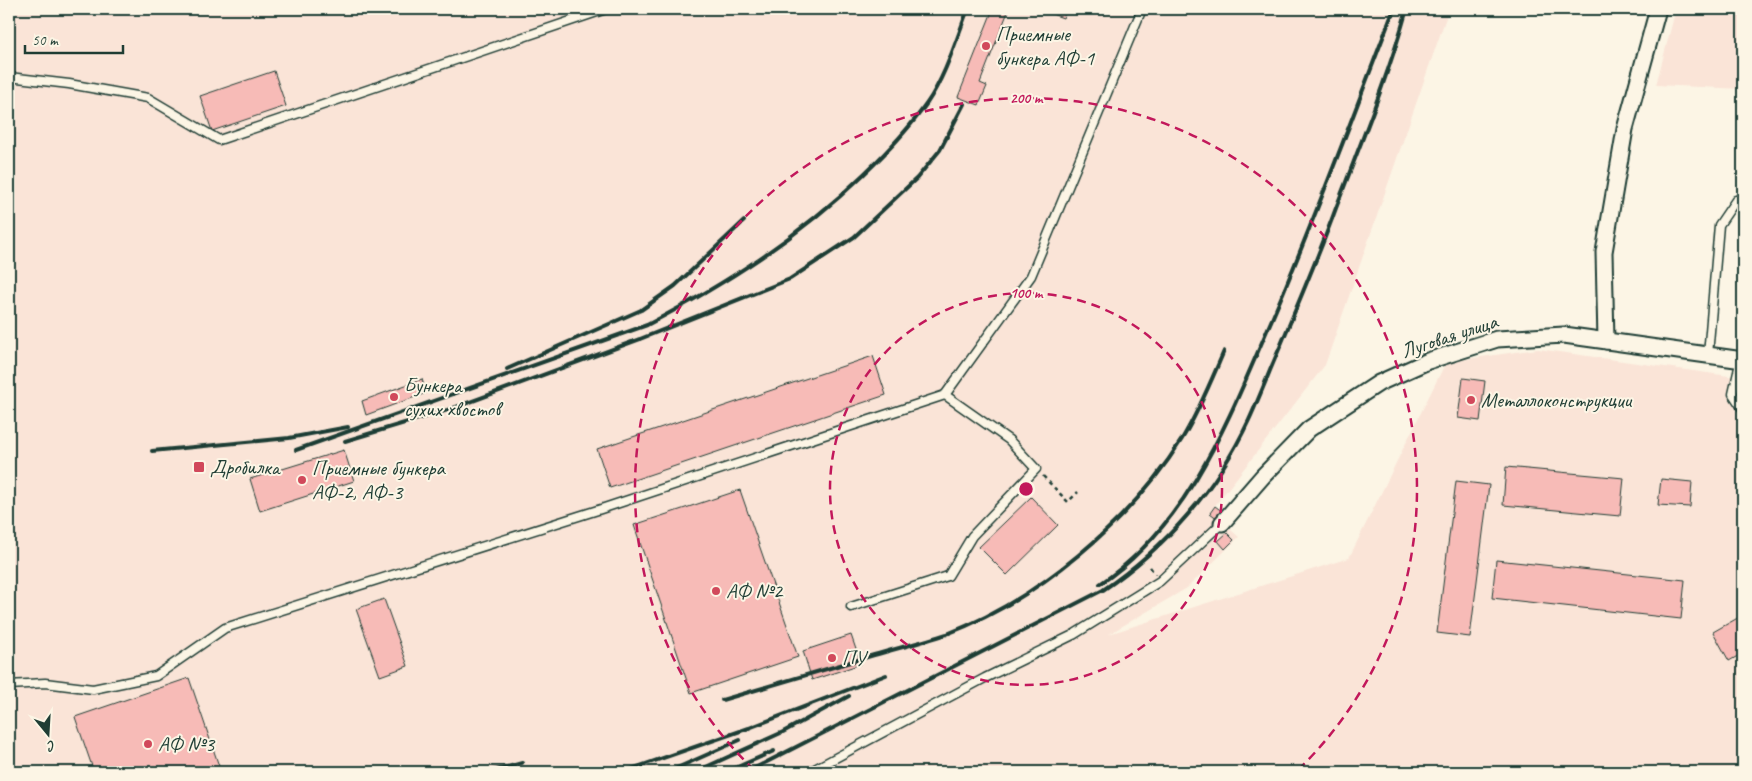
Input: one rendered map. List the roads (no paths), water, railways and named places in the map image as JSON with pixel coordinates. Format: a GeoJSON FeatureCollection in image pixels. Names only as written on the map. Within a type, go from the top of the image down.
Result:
{"type":"FeatureCollection","features":[{"type":"Feature","properties":{"kind":"street"},"geometry":{"type":"LineString","coordinates":[[1606,341],[1604,252],[1625,128],[1658,9]]}},
{"type":"Feature","properties":{"kind":"street","name":"Луговая улица"},"geometry":{"type":"LineString","coordinates":[[1222,523],[1263,476],[1309,429],[1387,380],[1428,360],[1497,339],[1564,336],[1742,359]]}},
{"type":"Feature","properties":{"kind":"lane"},"geometry":{"type":"LineString","coordinates":[[9,77],[69,84],[148,98],[219,140],[606,9]]}},
{"type":"Feature","properties":{"kind":"lane"},"geometry":{"type":"LineString","coordinates":[[9,685],[45,683],[92,689],[156,676],[225,628],[574,518],[945,395],[1031,276],[1142,9]]}},
{"type":"Feature","properties":{"kind":"lane"},"geometry":{"type":"LineString","coordinates":[[1708,355],[1718,225],[1736,200],[1743,199]]}},
{"type":"Feature","properties":{"kind":"lane"},"geometry":{"type":"LineString","coordinates":[[1742,359],[1734,394],[1743,409]]}},
{"type":"Feature","properties":{"kind":"lane"},"geometry":{"type":"LineString","coordinates":[[851,607],[948,576],[972,536],[1036,469],[1009,440],[945,395]]}},
{"type":"Feature","properties":{"kind":"lane"},"geometry":{"type":"LineString","coordinates":[[809,772],[985,678],[1073,635],[1160,581],[1222,523]]}},
{"type":"Feature","properties":{"kind":"railway"},"geometry":{"type":"LineString","coordinates":[[296,450],[647,325],[706,293],[734,275],[788,238],[839,197],[905,131],[920,113],[940,81],[968,9]]}},
{"type":"Feature","properties":{"kind":"railway"},"geometry":{"type":"LineString","coordinates":[[1100,584],[1132,559],[1159,530],[1183,499],[1223,429],[1304,242],[1394,9]]}},
{"type":"Feature","properties":{"kind":"railway"},"geometry":{"type":"LineString","coordinates":[[747,772],[1103,590],[1147,555],[1187,515],[1221,470],[1253,411],[1329,226],[1383,84],[1407,9]]}},
{"type":"Feature","properties":{"kind":"railway"},"geometry":{"type":"LineString","coordinates":[[345,441],[451,409],[640,339],[790,279],[854,237],[917,178],[940,150],[964,104]]}},
{"type":"Feature","properties":{"kind":"railway"},"geometry":{"type":"LineString","coordinates":[[507,369],[641,310],[675,286],[744,221]]}},
{"type":"Feature","properties":{"kind":"railway"},"geometry":{"type":"LineString","coordinates":[[722,700],[947,634],[1015,601],[1047,579],[1109,528],[1161,470],[1194,418],[1224,351]]}},
{"type":"Feature","properties":{"kind":"railway"},"geometry":{"type":"LineString","coordinates":[[152,451],[289,438],[348,427]]}},
{"type":"Feature","properties":{"kind":"railway"},"geometry":{"type":"LineString","coordinates":[[623,772],[749,728],[886,675]]}},
{"type":"Feature","properties":{"kind":"railway"},"geometry":{"type":"LineString","coordinates":[[695,772],[783,732],[849,696]]}},
{"type":"Feature","properties":{"kind":"railway"},"geometry":{"type":"LineString","coordinates":[[668,772],[740,740]]}},
{"type":"Feature","properties":{"kind":"railway"},"geometry":{"type":"LineString","coordinates":[[726,772],[774,751]]}},
{"type":"Feature","properties":{"kind":"railway"},"geometry":{"type":"LineString","coordinates":[[489,772],[522,763]]}},
{"type":"Feature","properties":{"kind":"place","name":"Приемные бункера АФ-1"},"geometry":{"type":"Point","coordinates":[986,46]}},
{"type":"Feature","properties":{"kind":"place","name":"Бункера сухих хвостов"},"geometry":{"type":"Point","coordinates":[394,397]}},
{"type":"Feature","properties":{"kind":"place","name":"Металлоконструкции"},"geometry":{"type":"Point","coordinates":[1471,400]}},
{"type":"Feature","properties":{"kind":"place","name":"Дробилка"},"geometry":{"type":"Point","coordinates":[199,467]}},
{"type":"Feature","properties":{"kind":"place","name":"Приемные бункера АФ-2, АФ-3"},"geometry":{"type":"Point","coordinates":[302,480]}},
{"type":"Feature","properties":{"kind":"place","name":"АФ №2"},"geometry":{"type":"Point","coordinates":[716,591]}},
{"type":"Feature","properties":{"kind":"place","name":"ПУ"},"geometry":{"type":"Point","coordinates":[832,658]}},
{"type":"Feature","properties":{"kind":"place","name":"АФ №3"},"geometry":{"type":"Point","coordinates":[148,744]}}]}
